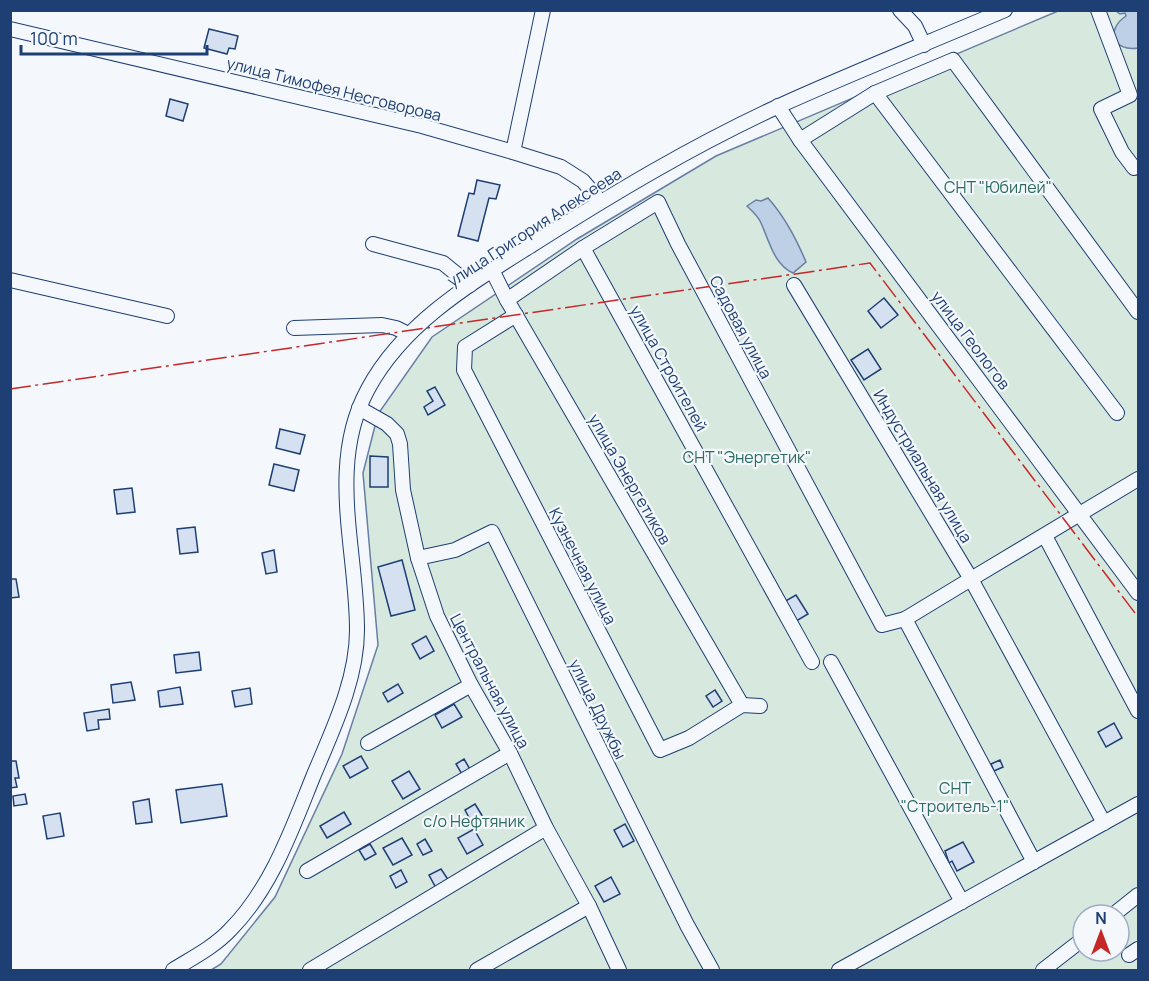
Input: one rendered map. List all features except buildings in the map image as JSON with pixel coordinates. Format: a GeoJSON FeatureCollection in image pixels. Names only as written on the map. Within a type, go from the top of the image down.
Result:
{"type":"FeatureCollection","features":[{"type":"Feature","properties":{"kind":"street"},"geometry":{"type":"LineString","coordinates":[[513,152],[543,10]]}},
{"type":"Feature","properties":{"kind":"street"},"geometry":{"type":"LineString","coordinates":[[900,10],[915,26],[924,45]]}},
{"type":"Feature","properties":{"kind":"street","name":"улица Григория Алексеева"},"geometry":{"type":"LineString","coordinates":[[173,970],[213,945],[230,930],[260,892],[298,815],[340,710],[351,674],[357,632],[346,478],[349,441],[359,408],[368,389],[393,350],[408,334],[492,270],[600,201],[681,155],[778,106],[1005,10]]}},
{"type":"Feature","properties":{"kind":"street"},"geometry":{"type":"LineString","coordinates":[[1098,10],[1130,94],[1101,109],[1122,152],[1134,168]]}},
{"type":"Feature","properties":{"kind":"street","name":"улица Тимофея Несговорова"},"geometry":{"type":"LineString","coordinates":[[10,29],[423,126],[513,152],[561,167],[583,181],[600,201]]}},
{"type":"Feature","properties":{"kind":"street"},"geometry":{"type":"LineString","coordinates":[[800,140],[875,93],[953,60],[1138,312]]}},
{"type":"Feature","properties":{"kind":"street"},"geometry":{"type":"LineString","coordinates":[[875,93],[1118,413]]}},
{"type":"Feature","properties":{"kind":"street","name":"улица Геологов"},"geometry":{"type":"LineString","coordinates":[[778,106],[800,140],[1138,593]]}},
{"type":"Feature","properties":{"kind":"street","name":"Садовая улица"},"geometry":{"type":"LineString","coordinates":[[507,300],[583,248],[658,202],[678,244],[882,625],[905,619]]}},
{"type":"Feature","properties":{"kind":"street"},"geometry":{"type":"LineString","coordinates":[[373,244],[443,263],[470,285]]}},
{"type":"Feature","properties":{"kind":"street","name":"улица Строителей"},"geometry":{"type":"LineString","coordinates":[[583,248],[812,662]]}},
{"type":"Feature","properties":{"kind":"street","name":"улица Энергетиков"},"geometry":{"type":"LineString","coordinates":[[492,270],[507,300],[742,705]]}},
{"type":"Feature","properties":{"kind":"street"},"geometry":{"type":"LineString","coordinates":[[10,280],[167,316]]}},
{"type":"Feature","properties":{"kind":"street","name":"Индустриальная улица"},"geometry":{"type":"LineString","coordinates":[[794,285],[971,579]]}},
{"type":"Feature","properties":{"kind":"street","name":"Кузнечная улица"},"geometry":{"type":"LineString","coordinates":[[516,315],[465,347],[464,370],[660,750],[690,738],[742,705]]}},
{"type":"Feature","properties":{"kind":"street"},"geometry":{"type":"LineString","coordinates":[[294,328],[382,325],[408,334]]}},
{"type":"Feature","properties":{"kind":"street","name":"Центральная улица"},"geometry":{"type":"LineString","coordinates":[[359,408],[387,424],[397,434],[400,444],[403,490],[418,558],[437,616],[471,685],[510,753],[546,828],[589,906],[619,970]]}},
{"type":"Feature","properties":{"kind":"street"},"geometry":{"type":"LineString","coordinates":[[1034,862],[905,619],[1138,479]]}},
{"type":"Feature","properties":{"kind":"street","name":"улица Дружбы"},"geometry":{"type":"LineString","coordinates":[[418,558],[455,550],[492,532],[687,925],[712,970]]}},
{"type":"Feature","properties":{"kind":"street"},"geometry":{"type":"LineString","coordinates":[[1045,536],[1138,711]]}},
{"type":"Feature","properties":{"kind":"street"},"geometry":{"type":"LineString","coordinates":[[971,579],[1104,823]]}},
{"type":"Feature","properties":{"kind":"street"},"geometry":{"type":"LineString","coordinates":[[831,662],[962,902]]}},
{"type":"Feature","properties":{"kind":"street"},"geometry":{"type":"LineString","coordinates":[[368,743],[471,685]]}},
{"type":"Feature","properties":{"kind":"street"},"geometry":{"type":"LineString","coordinates":[[742,705],[760,706]]}},
{"type":"Feature","properties":{"kind":"street"},"geometry":{"type":"LineString","coordinates":[[308,871],[510,753]]}},
{"type":"Feature","properties":{"kind":"street"},"geometry":{"type":"LineString","coordinates":[[838,970],[1138,804]]}},
{"type":"Feature","properties":{"kind":"street"},"geometry":{"type":"LineString","coordinates":[[310,970],[546,828]]}},
{"type":"Feature","properties":{"kind":"street"},"geometry":{"type":"LineString","coordinates":[[477,970],[589,906]]}},
{"type":"Feature","properties":{"kind":"street"},"geometry":{"type":"LineString","coordinates":[[1043,970],[1071,948]]}},
{"type":"Feature","properties":{"kind":"green space"},"geometry":{"type":"Polygon","coordinates":[[[1058,11],[1138,11],[1138,970],[211,970],[221,964],[275,897],[342,754],[378,645],[363,473],[378,414],[432,337],[577,239],[716,156],[1058,11]]]}},
{"type":"Feature","properties":{"kind":"water"},"geometry":{"type":"Polygon","coordinates":[[[1116,11],[1138,11],[1138,48],[1123,47],[1115,39],[1116,27],[1126,16],[1125,13],[1120,14],[1116,11]]]}},
{"type":"Feature","properties":{"kind":"water"},"geometry":{"type":"Polygon","coordinates":[[[768,198],[790,228],[806,262],[793,273],[786,269],[776,257],[759,219],[747,206],[756,200],[761,201],[768,198]]]}},
{"type":"Feature","properties":{"kind":"power"},"geometry":{"type":"LineString","coordinates":[[10,389],[870,263],[1138,617]]}},
{"type":"Feature","properties":{"kind":"park label","name":"СНТ \"Юбилей\""},"geometry":{"type":"Point","coordinates":[998,187]}},
{"type":"Feature","properties":{"kind":"park label","name":"СНТ \"Энергетик\""},"geometry":{"type":"Point","coordinates":[747,457]}},
{"type":"Feature","properties":{"kind":"park label","name":"СНТ \"Строитель-1\""},"geometry":{"type":"Point","coordinates":[955,797]}},
{"type":"Feature","properties":{"kind":"park label","name":"с/о Нефтяник"},"geometry":{"type":"Point","coordinates":[474,821]}}]}
